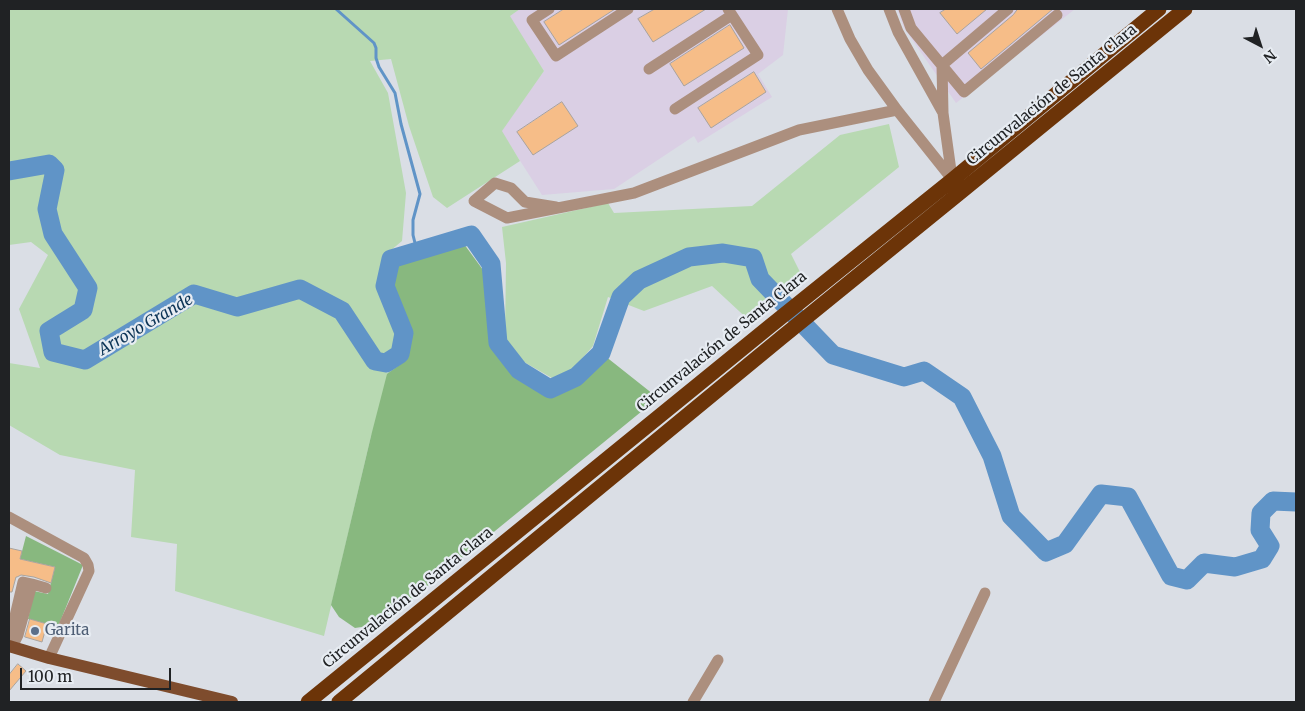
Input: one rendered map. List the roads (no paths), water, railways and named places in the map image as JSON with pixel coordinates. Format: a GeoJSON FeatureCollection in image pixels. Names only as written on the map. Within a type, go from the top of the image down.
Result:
{"type":"FeatureCollection","features":[{"type":"Feature","properties":{"kind":"highway","name":"Circunvalación de Santa Clara"},"geometry":{"type":"LineString","coordinates":[[339,702],[825,302],[1159,9]]}},
{"type":"Feature","properties":{"kind":"highway","name":"Circunvalación de Santa Clara"},"geometry":{"type":"LineString","coordinates":[[308,702],[816,289],[957,185],[1185,9]]}},
{"type":"Feature","properties":{"kind":"highway"},"geometry":{"type":"LineString","coordinates":[[355,702],[363,684]]}},
{"type":"Feature","properties":{"kind":"main road"},"geometry":{"type":"LineString","coordinates":[[10,646],[49,658],[232,702]]}},
{"type":"Feature","properties":{"kind":"main road"},"geometry":{"type":"LineString","coordinates":[[172,688],[206,702]]}},
{"type":"Feature","properties":{"kind":"street"},"geometry":{"type":"LineString","coordinates":[[549,9],[532,20],[556,56],[627,9]]}},
{"type":"Feature","properties":{"kind":"street"},"geometry":{"type":"LineString","coordinates":[[837,9],[854,47],[868,70],[897,110],[957,185]]}},
{"type":"Feature","properties":{"kind":"street"},"geometry":{"type":"LineString","coordinates":[[889,9],[898,32],[943,113]]}},
{"type":"Feature","properties":{"kind":"street"},"geometry":{"type":"LineString","coordinates":[[904,9],[911,28],[964,92],[1057,15]]}},
{"type":"Feature","properties":{"kind":"street"},"geometry":{"type":"LineString","coordinates":[[942,65],[1008,9]]}},
{"type":"Feature","properties":{"kind":"street"},"geometry":{"type":"LineString","coordinates":[[649,70],[730,12],[758,55],[675,109]]}},
{"type":"Feature","properties":{"kind":"street"},"geometry":{"type":"LineString","coordinates":[[942,65],[943,113],[957,185]]}},
{"type":"Feature","properties":{"kind":"street"},"geometry":{"type":"LineString","coordinates":[[556,207],[525,202],[511,188],[494,183],[474,201],[508,218],[634,193],[799,130],[897,110]]}},
{"type":"Feature","properties":{"kind":"street"},"geometry":{"type":"LineString","coordinates":[[9,517],[84,558],[88,565],[89,571],[49,658]]}},
{"type":"Feature","properties":{"kind":"street"},"geometry":{"type":"LineString","coordinates":[[10,646],[18,635],[32,584],[46,588]]}},
{"type":"Feature","properties":{"kind":"street"},"geometry":{"type":"LineString","coordinates":[[934,702],[985,593]]}},
{"type":"Feature","properties":{"kind":"street"},"geometry":{"type":"LineString","coordinates":[[693,702],[718,660]]}},
{"type":"Feature","properties":{"kind":"waterway"},"geometry":{"type":"LineString","coordinates":[[336,9],[374,43],[379,67],[395,93],[401,124],[420,194],[413,220],[413,235],[417,251]]}},
{"type":"Feature","properties":{"kind":"waterway","name":"Arroyo Grande"},"geometry":{"type":"LineString","coordinates":[[9,171],[49,164],[55,170],[47,209],[53,234],[88,288],[83,310],[49,331],[53,352],[85,360],[194,294],[237,307],[300,289],[342,311],[375,361],[386,363],[400,354],[404,333],[385,286],[391,259],[471,235],[491,264],[498,343],[519,370],[550,389],[576,377],[601,353],[621,297],[639,280],[689,257],[723,253],[753,258],[760,279],[833,355],[904,377],[924,371],[962,397],[992,456],[1011,516],[1046,552],[1065,544],[1101,494],[1128,497],[1171,576],[1187,580],[1204,563],[1235,567],[1262,559],[1270,546],[1260,530],[1261,513],[1273,501],[1296,502]]}},
{"type":"Feature","properties":{"kind":"place","name":"Garita"},"geometry":{"type":"Point","coordinates":[35,631]}}]}
